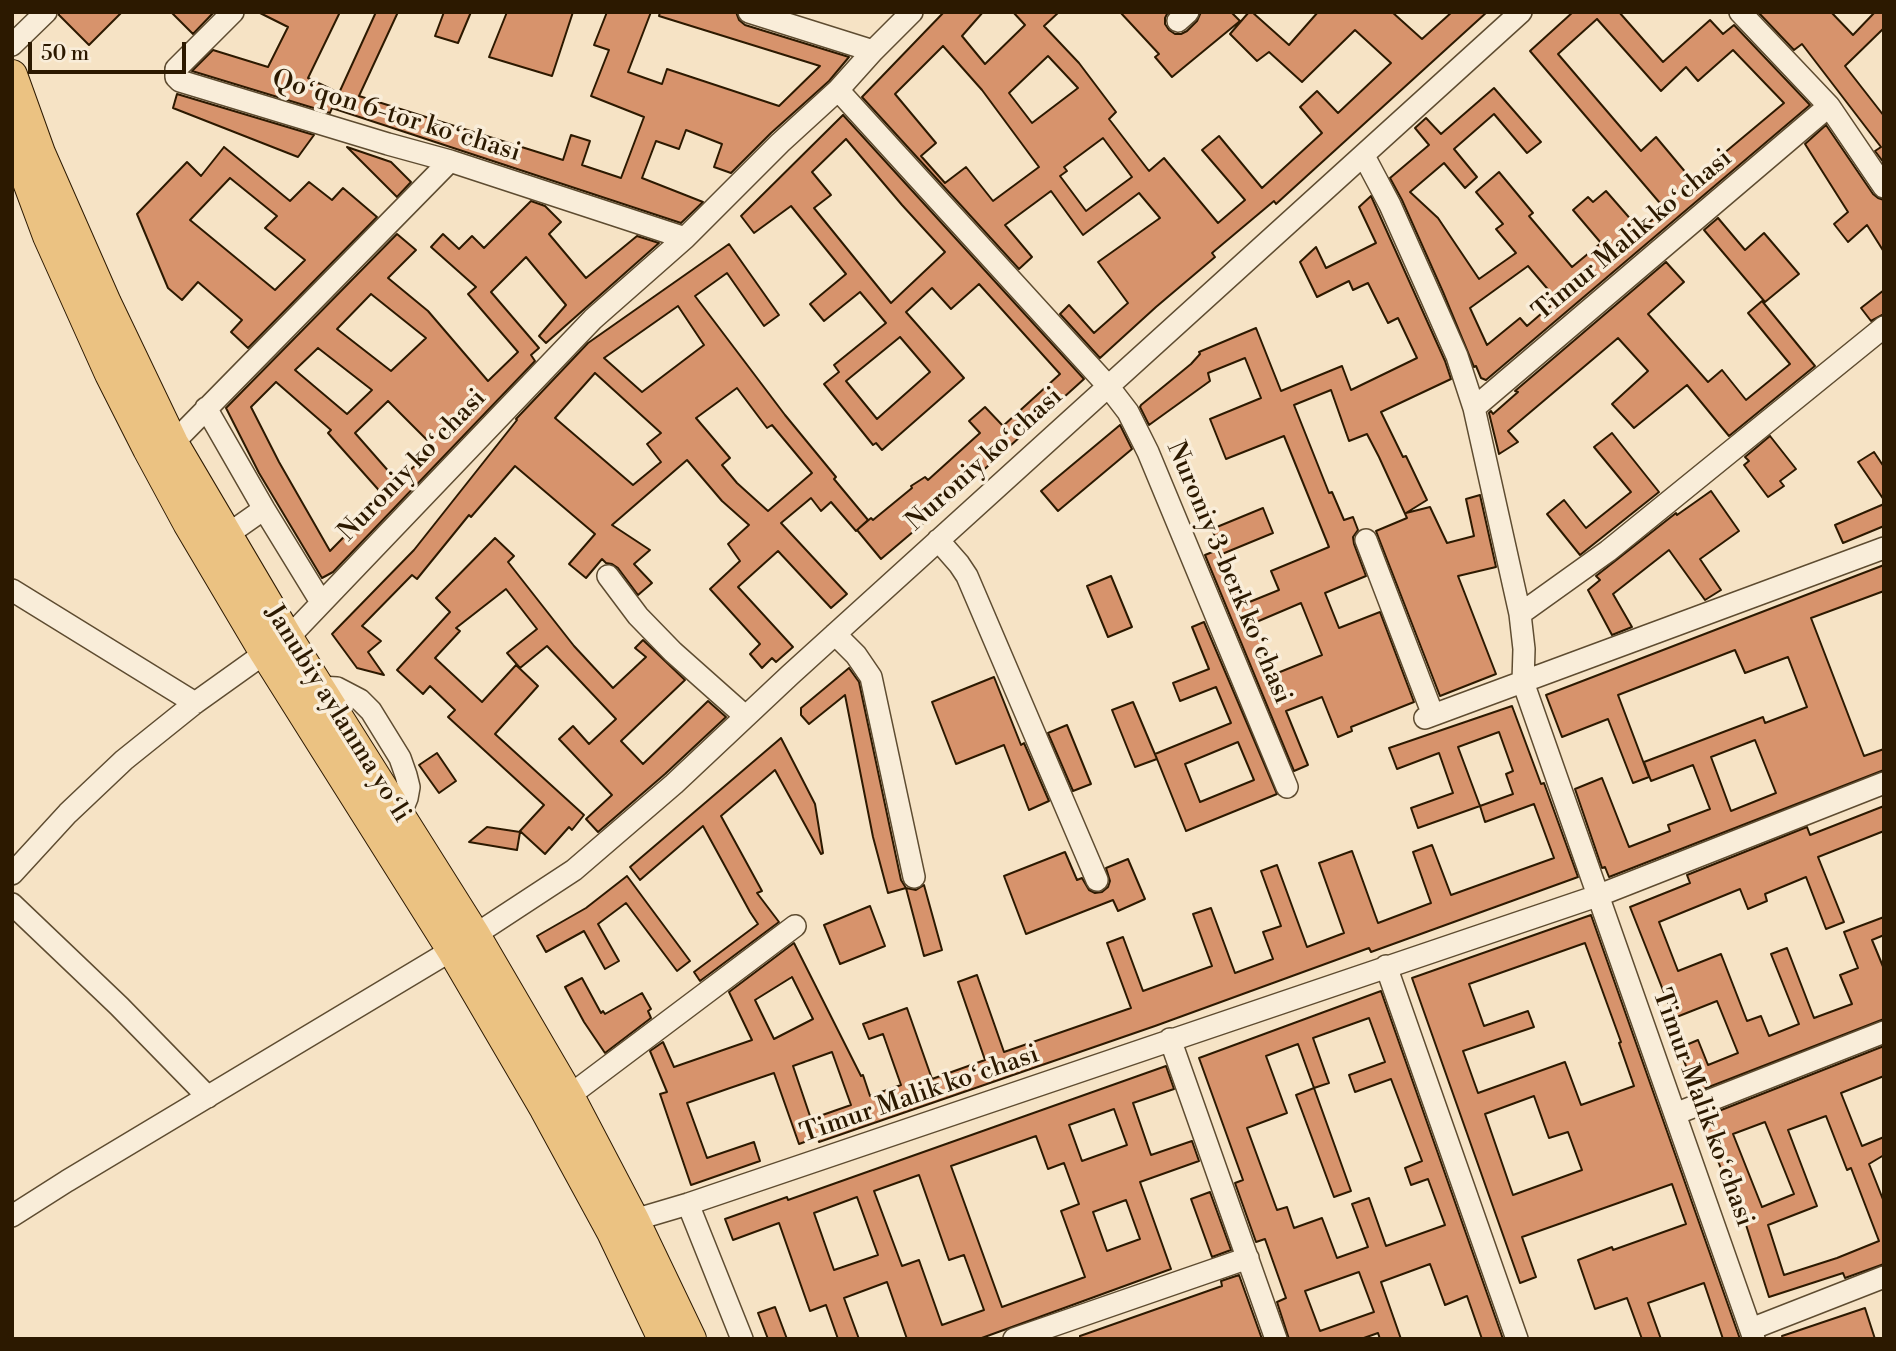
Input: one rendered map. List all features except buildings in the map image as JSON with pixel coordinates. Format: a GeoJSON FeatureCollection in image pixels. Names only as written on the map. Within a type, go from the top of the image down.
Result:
{"type":"FeatureCollection","features":[{"type":"Feature","properties":{"kind":"highway","name":"Janubiy aylanma yoʻli"},"geometry":{"type":"LineString","coordinates":[[12,75],[46,165],[106,303],[173,443],[227,535],[277,645],[319,687],[400,815],[663,1339]]}},
{"type":"Feature","properties":{"kind":"highway","name":"Janubiy aylanma yoʻli"},"geometry":{"type":"LineString","coordinates":[[12,139],[48,236],[110,374],[188,523],[277,645],[464,942],[569,1096],[634,1220],[691,1339]]}},
{"type":"Feature","properties":{"kind":"street","name":"Qoʻqon 6-tor koʻchasi"},"geometry":{"type":"LineString","coordinates":[[233,12],[176,69],[176,77],[450,161],[685,238]]}},
{"type":"Feature","properties":{"kind":"street"},"geometry":{"type":"LineString","coordinates":[[749,12],[873,51]]}},
{"type":"Feature","properties":{"kind":"street","name":"Nuroniy koʻchasi"},"geometry":{"type":"LineString","coordinates":[[12,874],[68,813],[115,769],[195,703],[277,645],[593,319],[685,238],[780,143],[838,90],[912,12]]}},
{"type":"Feature","properties":{"kind":"street","name":"Nuroniy koʻchasi"},"geometry":{"type":"LineString","coordinates":[[12,1216],[464,942],[574,870],[666,792],[745,716],[1521,12]]}},
{"type":"Feature","properties":{"kind":"street"},"geometry":{"type":"LineString","coordinates":[[1740,12],[1829,106],[1884,187]]}},
{"type":"Feature","properties":{"kind":"street"},"geometry":{"type":"LineString","coordinates":[[12,45],[39,15]]}},
{"type":"Feature","properties":{"kind":"street","name":"Nuroniy 3-berk koʻchasi"},"geometry":{"type":"LineString","coordinates":[[838,90],[1108,386],[1128,412],[1149,452],[1287,787]]}},
{"type":"Feature","properties":{"kind":"street","name":"Timur Malik koʻchasi"},"geometry":{"type":"LineString","coordinates":[[1474,408],[1829,106]]}},
{"type":"Feature","properties":{"kind":"street","name":"Timur Malik koʻchasi"},"geometry":{"type":"LineString","coordinates":[[1364,156],[1390,205],[1457,356],[1474,408],[1520,614],[1524,649],[1522,682],[1753,1334]]}},
{"type":"Feature","properties":{"kind":"street"},"geometry":{"type":"LineString","coordinates":[[173,443],[450,161]]}},
{"type":"Feature","properties":{"kind":"street"},"geometry":{"type":"LineString","coordinates":[[1520,614],[1608,551],[1884,327]]}},
{"type":"Feature","properties":{"kind":"street"},"geometry":{"type":"LineString","coordinates":[[206,408],[321,602]]}},
{"type":"Feature","properties":{"kind":"street"},"geometry":{"type":"LineString","coordinates":[[227,535],[264,509]]}},
{"type":"Feature","properties":{"kind":"street"},"geometry":{"type":"LineString","coordinates":[[938,540],[967,576],[1097,880]]}},
{"type":"Feature","properties":{"kind":"street"},"geometry":{"type":"LineString","coordinates":[[1366,540],[1429,716],[1884,548]]}},
{"type":"Feature","properties":{"kind":"street"},"geometry":{"type":"LineString","coordinates":[[608,576],[638,616],[673,652],[745,716]]}},
{"type":"Feature","properties":{"kind":"street"},"geometry":{"type":"LineString","coordinates":[[12,590],[195,703]]}},
{"type":"Feature","properties":{"kind":"street"},"geometry":{"type":"LineString","coordinates":[[835,635],[856,655],[872,677],[914,877]]}},
{"type":"Feature","properties":{"kind":"street","name":"Timur Malik koʻchasi"},"geometry":{"type":"LineString","coordinates":[[634,1220],[1597,896],[1884,783]]}},
{"type":"Feature","properties":{"kind":"street"},"geometry":{"type":"LineString","coordinates":[[12,904],[119,1006],[208,1097]]}},
{"type":"Feature","properties":{"kind":"street"},"geometry":{"type":"LineString","coordinates":[[569,1096],[795,926]]}},
{"type":"Feature","properties":{"kind":"street"},"geometry":{"type":"LineString","coordinates":[[1386,966],[1517,1339]]}},
{"type":"Feature","properties":{"kind":"street"},"geometry":{"type":"LineString","coordinates":[[1675,1114],[1884,1032]]}},
{"type":"Feature","properties":{"kind":"street"},"geometry":{"type":"LineString","coordinates":[[1170,1039],[1276,1339]]}},
{"type":"Feature","properties":{"kind":"street"},"geometry":{"type":"LineString","coordinates":[[688,1204],[742,1339]]}},
{"type":"Feature","properties":{"kind":"street"},"geometry":{"type":"LineString","coordinates":[[1014,1339],[1248,1258]]}},
{"type":"Feature","properties":{"kind":"street"},"geometry":{"type":"LineString","coordinates":[[1753,1334],[1884,1277]]}}]}
